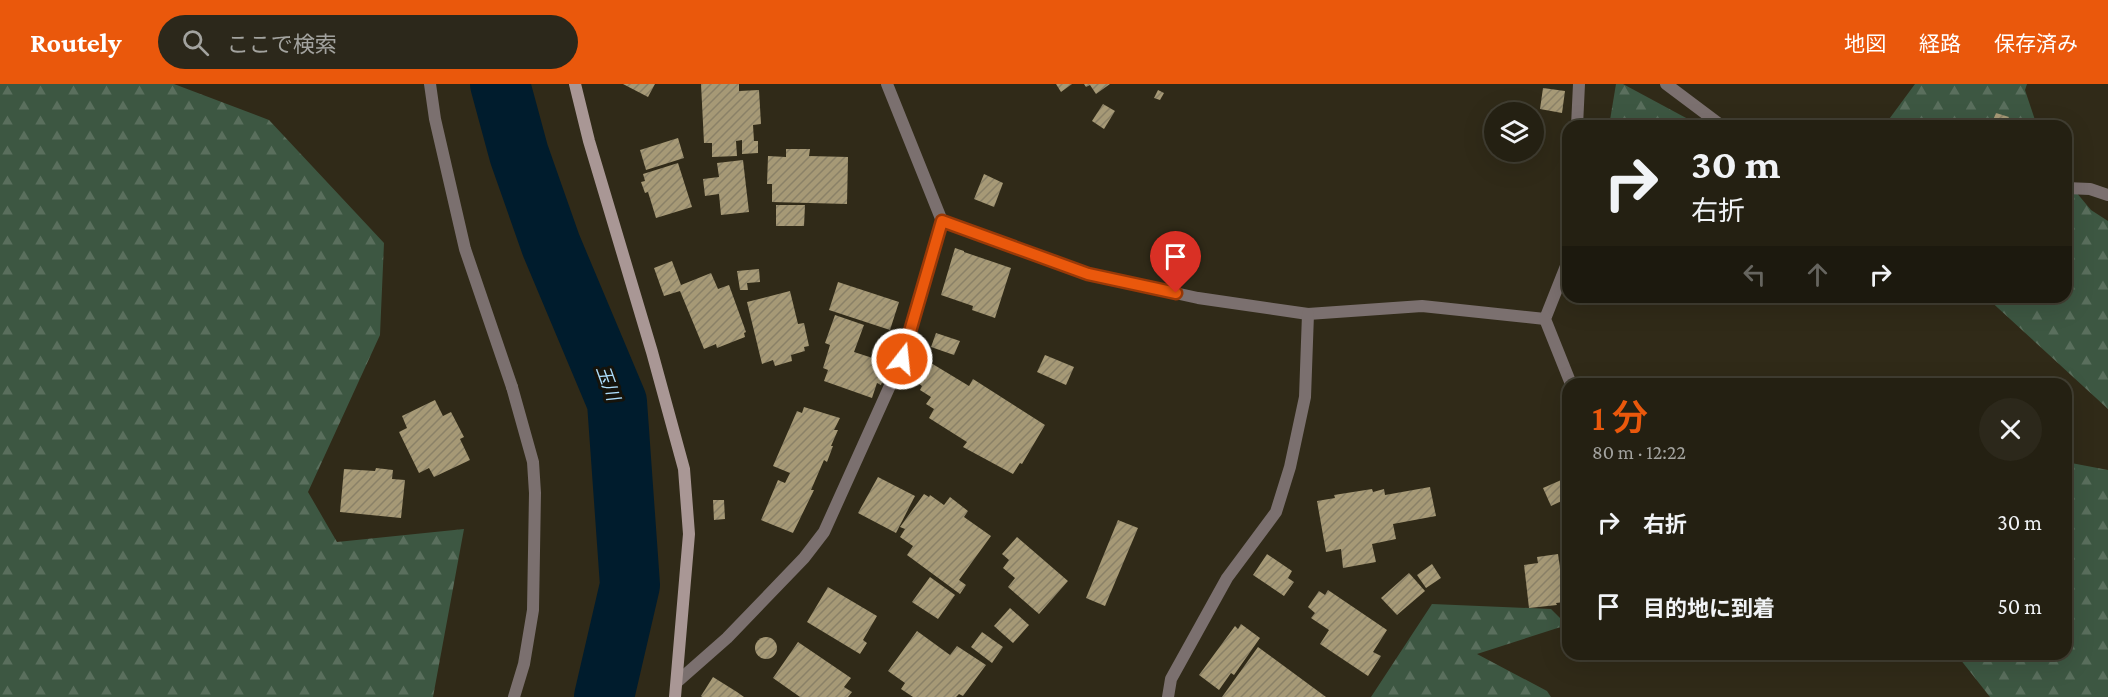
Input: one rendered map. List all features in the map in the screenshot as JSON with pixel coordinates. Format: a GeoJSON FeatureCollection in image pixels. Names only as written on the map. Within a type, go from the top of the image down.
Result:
{"type":"FeatureCollection","features":[{"type":"Feature","properties":{"kind":"street"},"geometry":{"type":"LineString","coordinates":[[430,84],[437,130],[465,249],[512,387],[532,462],[535,493],[533,610],[524,664],[514,697]]}},
{"type":"Feature","properties":{"kind":"street"},"geometry":{"type":"LineString","coordinates":[[575,84],[589,141],[652,352],[684,469],[689,534],[675,697]]}},
{"type":"Feature","properties":{"kind":"street"},"geometry":{"type":"LineString","coordinates":[[677,682],[727,638],[804,558],[824,532],[902,359],[942,221],[887,84]]}},
{"type":"Feature","properties":{"kind":"street"},"geometry":{"type":"LineString","coordinates":[[1577,120],[1579,84]]}},
{"type":"Feature","properties":{"kind":"street"},"geometry":{"type":"LineString","coordinates":[[1666,84],[1714,120]]}},
{"type":"Feature","properties":{"kind":"street"},"geometry":{"type":"LineString","coordinates":[[2072,188],[2090,189],[2108,195]]}},
{"type":"Feature","properties":{"kind":"street"},"geometry":{"type":"LineString","coordinates":[[942,221],[1088,274],[1198,298],[1308,314],[1422,306],[1545,319]]}},
{"type":"Feature","properties":{"kind":"street"},"geometry":{"type":"LineString","coordinates":[[1562,276],[1545,319],[1569,378]]}},
{"type":"Feature","properties":{"kind":"street"},"geometry":{"type":"LineString","coordinates":[[1167,697],[1171,679],[1227,579],[1276,512],[1290,467],[1305,397],[1308,314]]}},
{"type":"Feature","properties":{"kind":"green space"},"geometry":{"type":"Polygon","coordinates":[[[0,84],[174,84],[269,120],[384,243],[380,335],[308,492],[337,542],[464,529],[433,697],[0,697],[0,84]]]}},
{"type":"Feature","properties":{"kind":"green space"},"geometry":{"type":"Polygon","coordinates":[[[1616,84],[1623,84],[1690,120],[1610,120],[1616,84]]]}},
{"type":"Feature","properties":{"kind":"green space"},"geometry":{"type":"Polygon","coordinates":[[[1915,84],[2027,84],[2025,90],[2035,120],[1888,120],[1915,84]]]}},
{"type":"Feature","properties":{"kind":"green space"},"geometry":{"type":"Polygon","coordinates":[[[2072,187],[2091,210],[2108,221],[2108,409],[1993,303],[2072,303],[2072,187]]]}},
{"type":"Feature","properties":{"kind":"green space"},"geometry":{"type":"Polygon","coordinates":[[[2072,463],[2108,470],[2108,697],[1990,697],[1961,660],[2072,660],[2072,463]]]}},
{"type":"Feature","properties":{"kind":"green space"},"geometry":{"type":"Polygon","coordinates":[[[1432,604],[1551,609],[1562,620],[1562,627],[1477,654],[1547,691],[1551,697],[1371,697],[1432,604]]]}},
{"type":"Feature","properties":{"kind":"building"},"geometry":{"type":"Polygon","coordinates":[[[623,84],[655,84],[648,97],[623,84]]]}},
{"type":"Feature","properties":{"kind":"building"},"geometry":{"type":"Polygon","coordinates":[[[701,84],[739,84],[739,91],[759,90],[761,124],[753,125],[754,141],[758,141],[758,153],[742,154],[742,140],[736,141],[737,156],[712,157],[712,143],[704,143],[701,84]]]}},
{"type":"Feature","properties":{"kind":"building"},"geometry":{"type":"Polygon","coordinates":[[[1056,84],[1072,84],[1061,92],[1056,84]]]}},
{"type":"Feature","properties":{"kind":"building"},"geometry":{"type":"Polygon","coordinates":[[[1084,84],[1110,84],[1096,94],[1090,85],[1086,87],[1084,84]]]}},
{"type":"Feature","properties":{"kind":"building"},"geometry":{"type":"Polygon","coordinates":[[[1543,88],[1565,91],[1562,113],[1544,110],[1544,102],[1541,102],[1543,88]]]}},
{"type":"Feature","properties":{"kind":"building"},"geometry":{"type":"Polygon","coordinates":[[[1158,90],[1164,93],[1160,100],[1154,98],[1158,90]]]}},
{"type":"Feature","properties":{"kind":"building"},"geometry":{"type":"Polygon","coordinates":[[[1103,104],[1115,111],[1104,129],[1092,121],[1103,104]]]}},
{"type":"Feature","properties":{"kind":"building"},"geometry":{"type":"Polygon","coordinates":[[[1996,113],[2009,117],[2008,120],[1993,120],[1996,113]]]}},
{"type":"Feature","properties":{"kind":"building"},"geometry":{"type":"Polygon","coordinates":[[[678,138],[684,158],[646,170],[640,150],[678,138]]]}},
{"type":"Feature","properties":{"kind":"building"},"geometry":{"type":"Polygon","coordinates":[[[786,149],[810,149],[809,156],[848,157],[847,204],[772,202],[772,184],[767,184],[768,156],[786,157],[786,149]]]}},
{"type":"Feature","properties":{"kind":"building"},"geometry":{"type":"Polygon","coordinates":[[[743,160],[749,212],[721,215],[719,194],[705,196],[703,179],[719,177],[717,163],[743,160]]]}},
{"type":"Feature","properties":{"kind":"building"},"geometry":{"type":"Polygon","coordinates":[[[678,163],[692,207],[656,218],[648,192],[645,193],[641,182],[645,181],[643,174],[678,163]]]}},
{"type":"Feature","properties":{"kind":"building"},"geometry":{"type":"Polygon","coordinates":[[[984,174],[1003,183],[994,207],[974,199],[984,174]]]}},
{"type":"Feature","properties":{"kind":"building"},"geometry":{"type":"Polygon","coordinates":[[[776,205],[805,205],[804,226],[776,226],[776,205]]]}},
{"type":"Feature","properties":{"kind":"building"},"geometry":{"type":"Polygon","coordinates":[[[955,248],[1011,268],[995,318],[972,310],[973,306],[941,295],[955,248]]]}},
{"type":"Feature","properties":{"kind":"building"},"geometry":{"type":"Polygon","coordinates":[[[672,261],[681,285],[711,273],[718,289],[729,285],[746,332],[745,337],[717,348],[716,344],[704,349],[680,291],[664,296],[654,268],[672,261]]]}},
{"type":"Feature","properties":{"kind":"building"},"geometry":{"type":"Polygon","coordinates":[[[759,269],[760,282],[747,283],[748,290],[740,290],[737,271],[759,269]]]}},
{"type":"Feature","properties":{"kind":"building"},"geometry":{"type":"Polygon","coordinates":[[[838,282],[899,302],[890,330],[829,310],[838,282]]]}},
{"type":"Feature","properties":{"kind":"building"},"geometry":{"type":"Polygon","coordinates":[[[790,291],[798,324],[804,323],[809,346],[804,347],[805,351],[791,355],[792,361],[775,366],[773,360],[762,364],[747,302],[790,291]]]}},
{"type":"Feature","properties":{"kind":"building"},"geometry":{"type":"Polygon","coordinates":[[[835,315],[864,325],[854,352],[885,362],[883,366],[887,367],[881,385],[877,383],[872,398],[824,381],[828,370],[823,368],[830,345],[825,343],[835,315]]]}},
{"type":"Feature","properties":{"kind":"building"},"geometry":{"type":"Polygon","coordinates":[[[936,333],[960,341],[954,355],[931,347],[936,333]]]}},
{"type":"Feature","properties":{"kind":"building"},"geometry":{"type":"Polygon","coordinates":[[[1045,355],[1074,367],[1066,385],[1037,372],[1045,355]]]}},
{"type":"Feature","properties":{"kind":"building"},"geometry":{"type":"Polygon","coordinates":[[[931,363],[969,386],[973,379],[1045,425],[1022,464],[1020,463],[1013,474],[963,447],[967,442],[929,418],[934,409],[926,404],[931,397],[920,390],[922,386],[918,383],[931,363]]]}},
{"type":"Feature","properties":{"kind":"building"},"geometry":{"type":"Polygon","coordinates":[[[435,400],[443,416],[451,412],[464,437],[460,439],[470,460],[434,477],[429,468],[419,473],[399,432],[407,428],[402,416],[435,400]]]}},
{"type":"Feature","properties":{"kind":"building"},"geometry":{"type":"Polygon","coordinates":[[[804,407],[840,418],[834,430],[838,430],[827,462],[824,460],[811,490],[814,490],[793,533],[761,520],[778,480],[785,483],[790,473],[773,466],[797,411],[802,413],[804,407]]]}},
{"type":"Feature","properties":{"kind":"building"},"geometry":{"type":"Polygon","coordinates":[[[376,468],[393,470],[392,479],[405,480],[401,518],[340,512],[344,469],[375,471],[376,468]]]}},
{"type":"Feature","properties":{"kind":"building"},"geometry":{"type":"Polygon","coordinates":[[[878,477],[915,496],[896,533],[858,513],[878,477]]]}},
{"type":"Feature","properties":{"kind":"building"},"geometry":{"type":"Polygon","coordinates":[[[1562,480],[1562,501],[1551,506],[1543,488],[1562,480]]]}},
{"type":"Feature","properties":{"kind":"building"},"geometry":{"type":"Polygon","coordinates":[[[1430,487],[1436,516],[1393,524],[1396,539],[1372,544],[1376,562],[1343,568],[1341,549],[1326,552],[1317,501],[1335,498],[1334,495],[1372,489],[1373,492],[1384,489],[1385,495],[1430,487]]]}},
{"type":"Feature","properties":{"kind":"building"},"geometry":{"type":"Polygon","coordinates":[[[924,494],[929,497],[930,495],[944,505],[950,497],[968,511],[964,517],[991,536],[959,580],[966,585],[960,594],[907,555],[913,546],[900,537],[905,529],[900,527],[924,494]]]}},
{"type":"Feature","properties":{"kind":"building"},"geometry":{"type":"Polygon","coordinates":[[[713,500],[724,500],[725,519],[714,520],[713,500]]]}},
{"type":"Feature","properties":{"kind":"building"},"geometry":{"type":"Polygon","coordinates":[[[1118,520],[1138,528],[1105,606],[1086,598],[1118,520]]]}},
{"type":"Feature","properties":{"kind":"building"},"geometry":{"type":"Polygon","coordinates":[[[1017,537],[1068,581],[1039,614],[1008,587],[1015,578],[1003,568],[1009,560],[1002,554],[1017,537]]]}},
{"type":"Feature","properties":{"kind":"building"},"geometry":{"type":"Polygon","coordinates":[[[1267,554],[1292,571],[1288,578],[1294,582],[1284,596],[1253,575],[1267,554]]]}},
{"type":"Feature","properties":{"kind":"building"},"geometry":{"type":"Polygon","coordinates":[[[1558,554],[1562,602],[1556,603],[1557,605],[1529,608],[1524,565],[1538,563],[1537,557],[1558,554]]]}},
{"type":"Feature","properties":{"kind":"building"},"geometry":{"type":"Polygon","coordinates":[[[1432,564],[1441,578],[1426,588],[1417,575],[1432,564]]]}},
{"type":"Feature","properties":{"kind":"building"},"geometry":{"type":"Polygon","coordinates":[[[1409,573],[1425,591],[1397,615],[1381,598],[1409,573]]]}},
{"type":"Feature","properties":{"kind":"building"},"geometry":{"type":"Polygon","coordinates":[[[930,577],[955,595],[938,619],[912,602],[930,577]]]}},
{"type":"Feature","properties":{"kind":"building"},"geometry":{"type":"Polygon","coordinates":[[[828,587],[877,616],[863,640],[867,643],[860,654],[807,622],[828,587]]]}},
{"type":"Feature","properties":{"kind":"building"},"geometry":{"type":"Polygon","coordinates":[[[1328,590],[1387,630],[1373,652],[1381,656],[1368,676],[1320,644],[1329,630],[1311,618],[1315,613],[1308,607],[1319,591],[1325,595],[1328,590]]]}},
{"type":"Feature","properties":{"kind":"building"},"geometry":{"type":"Polygon","coordinates":[[[1010,608],[1029,625],[1013,643],[994,626],[1010,608]]]}},
{"type":"Feature","properties":{"kind":"building"},"geometry":{"type":"Polygon","coordinates":[[[1241,624],[1260,638],[1234,675],[1231,673],[1219,690],[1199,675],[1235,626],[1238,629],[1241,624]]]}},
{"type":"Feature","properties":{"kind":"building"},"geometry":{"type":"Polygon","coordinates":[[[917,631],[950,655],[957,646],[986,665],[963,696],[959,694],[956,697],[913,697],[901,689],[905,683],[888,671],[917,631]]]}},
{"type":"Feature","properties":{"kind":"building"},"geometry":{"type":"Polygon","coordinates":[[[982,632],[1003,647],[992,663],[971,647],[982,632]]]}},
{"type":"Feature","properties":{"kind":"building"},"geometry":{"type":"Polygon","coordinates":[[[766,637],[774,640],[777,648],[774,656],[766,659],[758,656],[755,648],[758,640],[766,637]]]}},
{"type":"Feature","properties":{"kind":"building"},"geometry":{"type":"Polygon","coordinates":[[[798,642],[851,678],[844,687],[852,692],[848,697],[800,697],[773,678],[798,642]]]}},
{"type":"Feature","properties":{"kind":"building"},"geometry":{"type":"Polygon","coordinates":[[[1258,647],[1326,697],[1222,697],[1258,647]]]}},
{"type":"Feature","properties":{"kind":"building"},"geometry":{"type":"Polygon","coordinates":[[[713,677],[744,697],[702,697],[713,677]]]}},
{"type":"Feature","properties":{"kind":"waterway","name":"玉川"},"geometry":{"type":"LineString","coordinates":[[500,84],[519,154],[551,245],[617,402],[630,585],[604,697]]}},
{"type":"Feature","properties":{"kind":"route"},"geometry":{"type":"LineString","coordinates":[[902,359],[942,221],[1088,274],[1176,293]]}}]}
